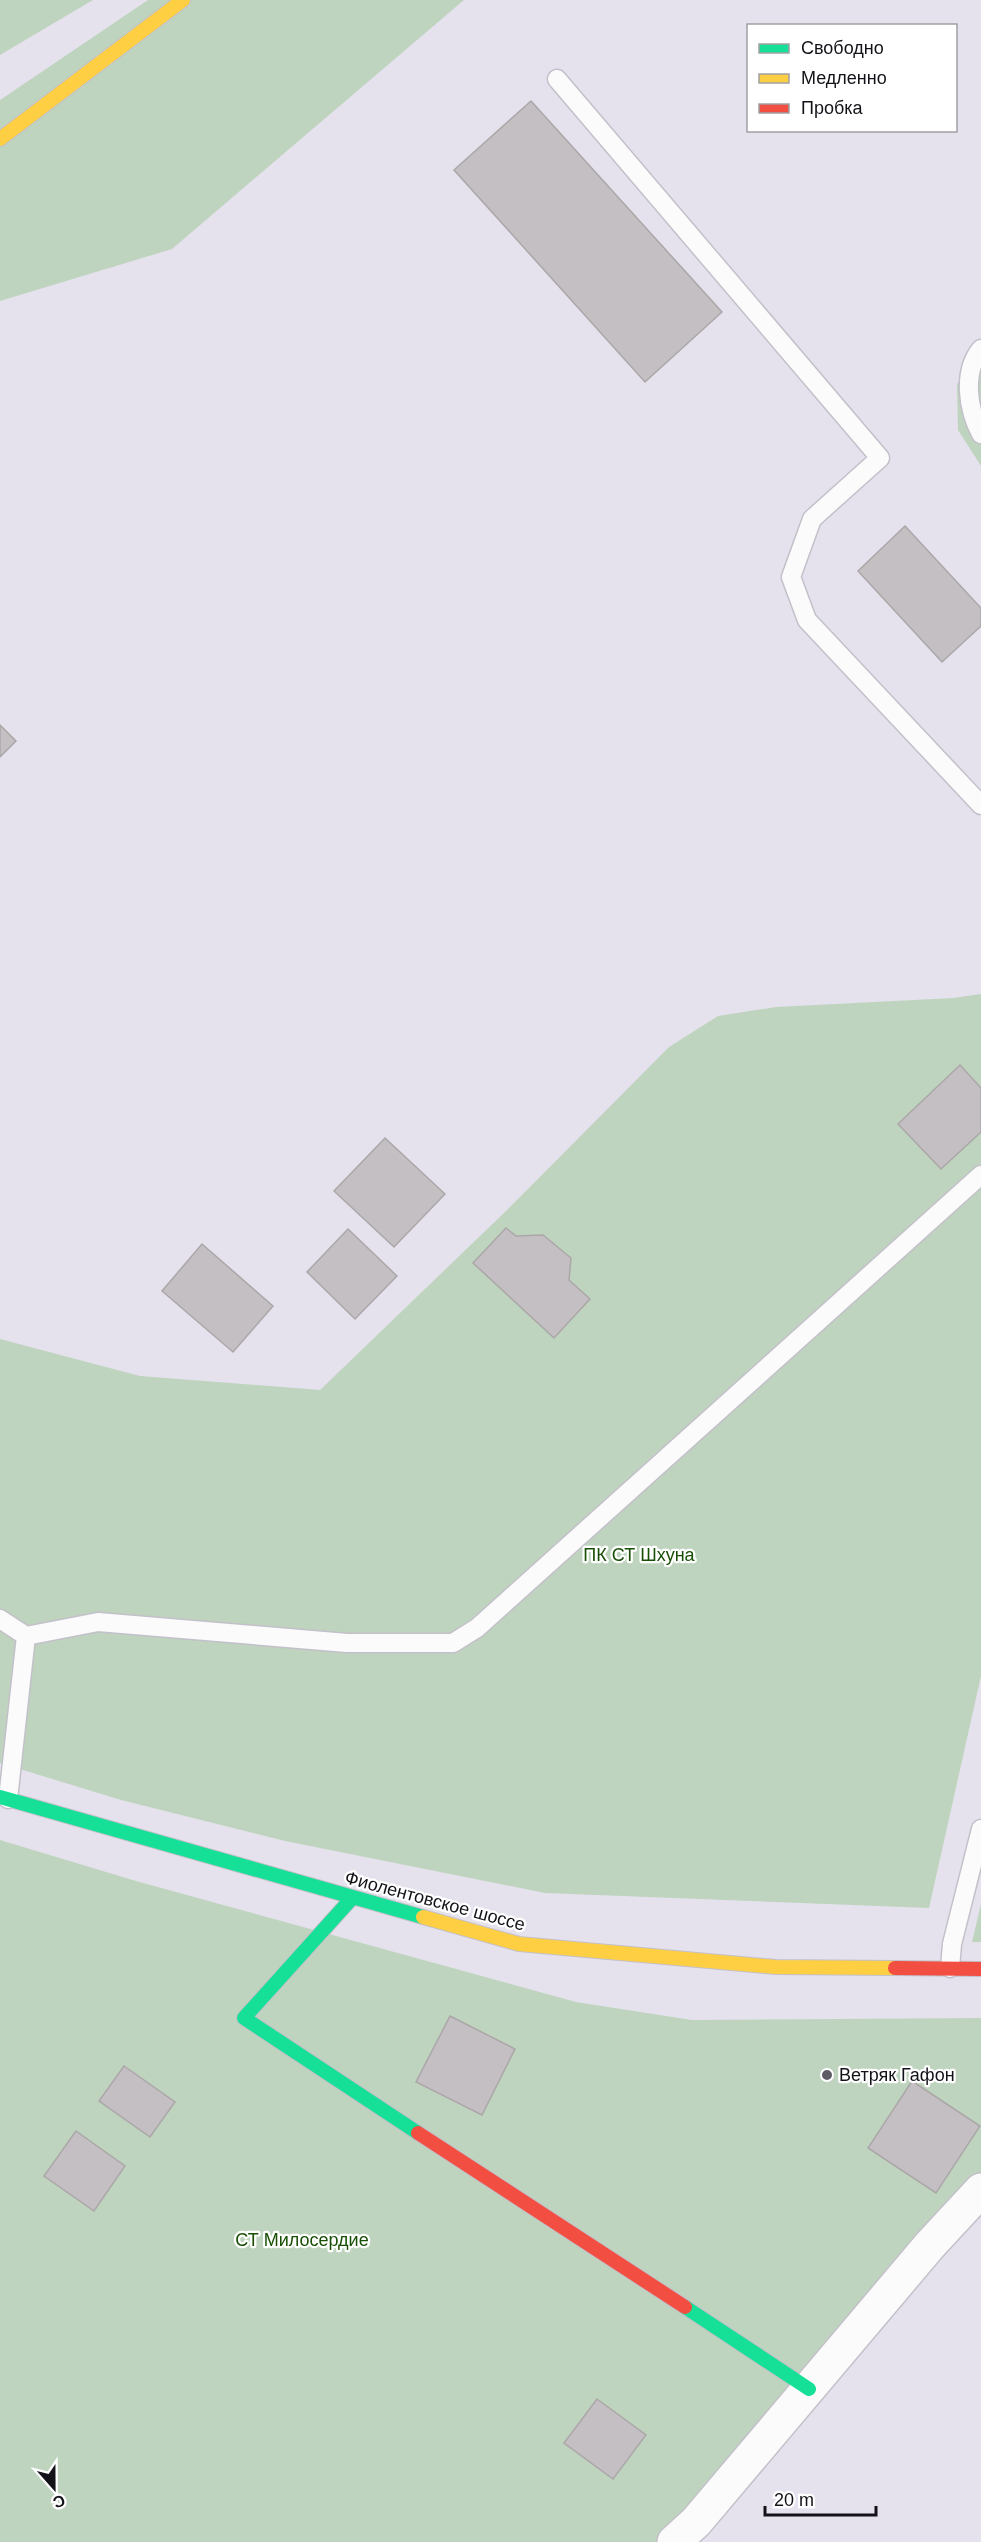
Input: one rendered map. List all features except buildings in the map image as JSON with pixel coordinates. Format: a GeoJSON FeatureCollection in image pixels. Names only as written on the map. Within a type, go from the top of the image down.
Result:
{"type":"FeatureCollection","features":[{"type":"Feature","properties":{"kind":"street"},"geometry":{"type":"LineString","coordinates":[[1,137],[183,0]]}},
{"type":"Feature","properties":{"kind":"street","name":"Фиолентовское шоссе"},"geometry":{"type":"LineString","coordinates":[[4,1798],[519,1944],[776,1967],[981,1969]]}},
{"type":"Feature","properties":{"kind":"street"},"geometry":{"type":"LineString","coordinates":[[353,1897],[244,2018],[809,2389]]}},
{"type":"Feature","properties":{"kind":"street"},"geometry":{"type":"LineString","coordinates":[[674,2542],[696,2522],[930,2245],[981,2190]]}},
{"type":"Feature","properties":{"kind":"lane"},"geometry":{"type":"LineString","coordinates":[[558,79],[880,458],[812,519],[791,577],[807,620],[981,805]]}},
{"type":"Feature","properties":{"kind":"lane"},"geometry":{"type":"LineString","coordinates":[[981,349],[976,355],[968,388],[972,418],[981,434]]}},
{"type":"Feature","properties":{"kind":"lane"},"geometry":{"type":"LineString","coordinates":[[0,1619],[27,1636],[98,1622],[347,1643],[453,1642],[477,1628],[981,1175]]}},
{"type":"Feature","properties":{"kind":"lane"},"geometry":{"type":"LineString","coordinates":[[4,1798],[27,1636]]}},
{"type":"Feature","properties":{"kind":"lane"},"geometry":{"type":"LineString","coordinates":[[950,1968],[951,1944],[981,1829]]}},
{"type":"Feature","properties":{"kind":"green space"},"geometry":{"type":"Polygon","coordinates":[[[0,0],[93,0],[0,55],[0,0]]]}},
{"type":"Feature","properties":{"kind":"green space"},"geometry":{"type":"Polygon","coordinates":[[[148,0],[464,0],[172,249],[0,301],[0,100],[148,0]]]}},
{"type":"Feature","properties":{"kind":"green space"},"geometry":{"type":"Polygon","coordinates":[[[981,355],[981,466],[958,430],[957,384],[981,355]]]}},
{"type":"Feature","properties":{"kind":"green space","name":"ПК СТ Шхуна"},"geometry":{"type":"Polygon","coordinates":[[[981,994],[981,1676],[929,1908],[545,1893],[285,1841],[121,1800],[0,1763],[0,1339],[140,1376],[320,1390],[507,1210],[669,1047],[718,1016],[776,1007],[953,998],[981,994]]]}},
{"type":"Feature","properties":{"kind":"green space","name":"СТ Милосердие"},"geometry":{"type":"Polygon","coordinates":[[[0,1840],[136,1881],[576,2002],[692,2020],[981,2018],[981,2213],[697,2542],[0,2542],[0,1840]]]}},
{"type":"Feature","properties":{"kind":"green space"},"geometry":{"type":"Polygon","coordinates":[[[981,1904],[981,1942],[972,1942],[981,1904]]]}},
{"type":"Feature","properties":{"kind":"traffic: fast"},"geometry":{"type":"LineString","coordinates":[[0,1797],[423,1917]]}},
{"type":"Feature","properties":{"kind":"traffic: fast"},"geometry":{"type":"LineString","coordinates":[[353,1897],[244,2018],[418,2133]]}},
{"type":"Feature","properties":{"kind":"traffic: fast"},"geometry":{"type":"LineString","coordinates":[[685,2307],[809,2389]]}},
{"type":"Feature","properties":{"kind":"traffic: slow"},"geometry":{"type":"LineString","coordinates":[[0,139],[183,0]]}},
{"type":"Feature","properties":{"kind":"traffic: slow"},"geometry":{"type":"LineString","coordinates":[[423,1917],[519,1944],[776,1967],[895,1968]]}},
{"type":"Feature","properties":{"kind":"traffic: jam"},"geometry":{"type":"LineString","coordinates":[[895,1968],[981,1969]]}},
{"type":"Feature","properties":{"kind":"traffic: jam"},"geometry":{"type":"LineString","coordinates":[[418,2133],[685,2307]]}},
{"type":"Feature","properties":{"kind":"place","name":"Ветряк Гафон"},"geometry":{"type":"Point","coordinates":[827,2075]}}]}
